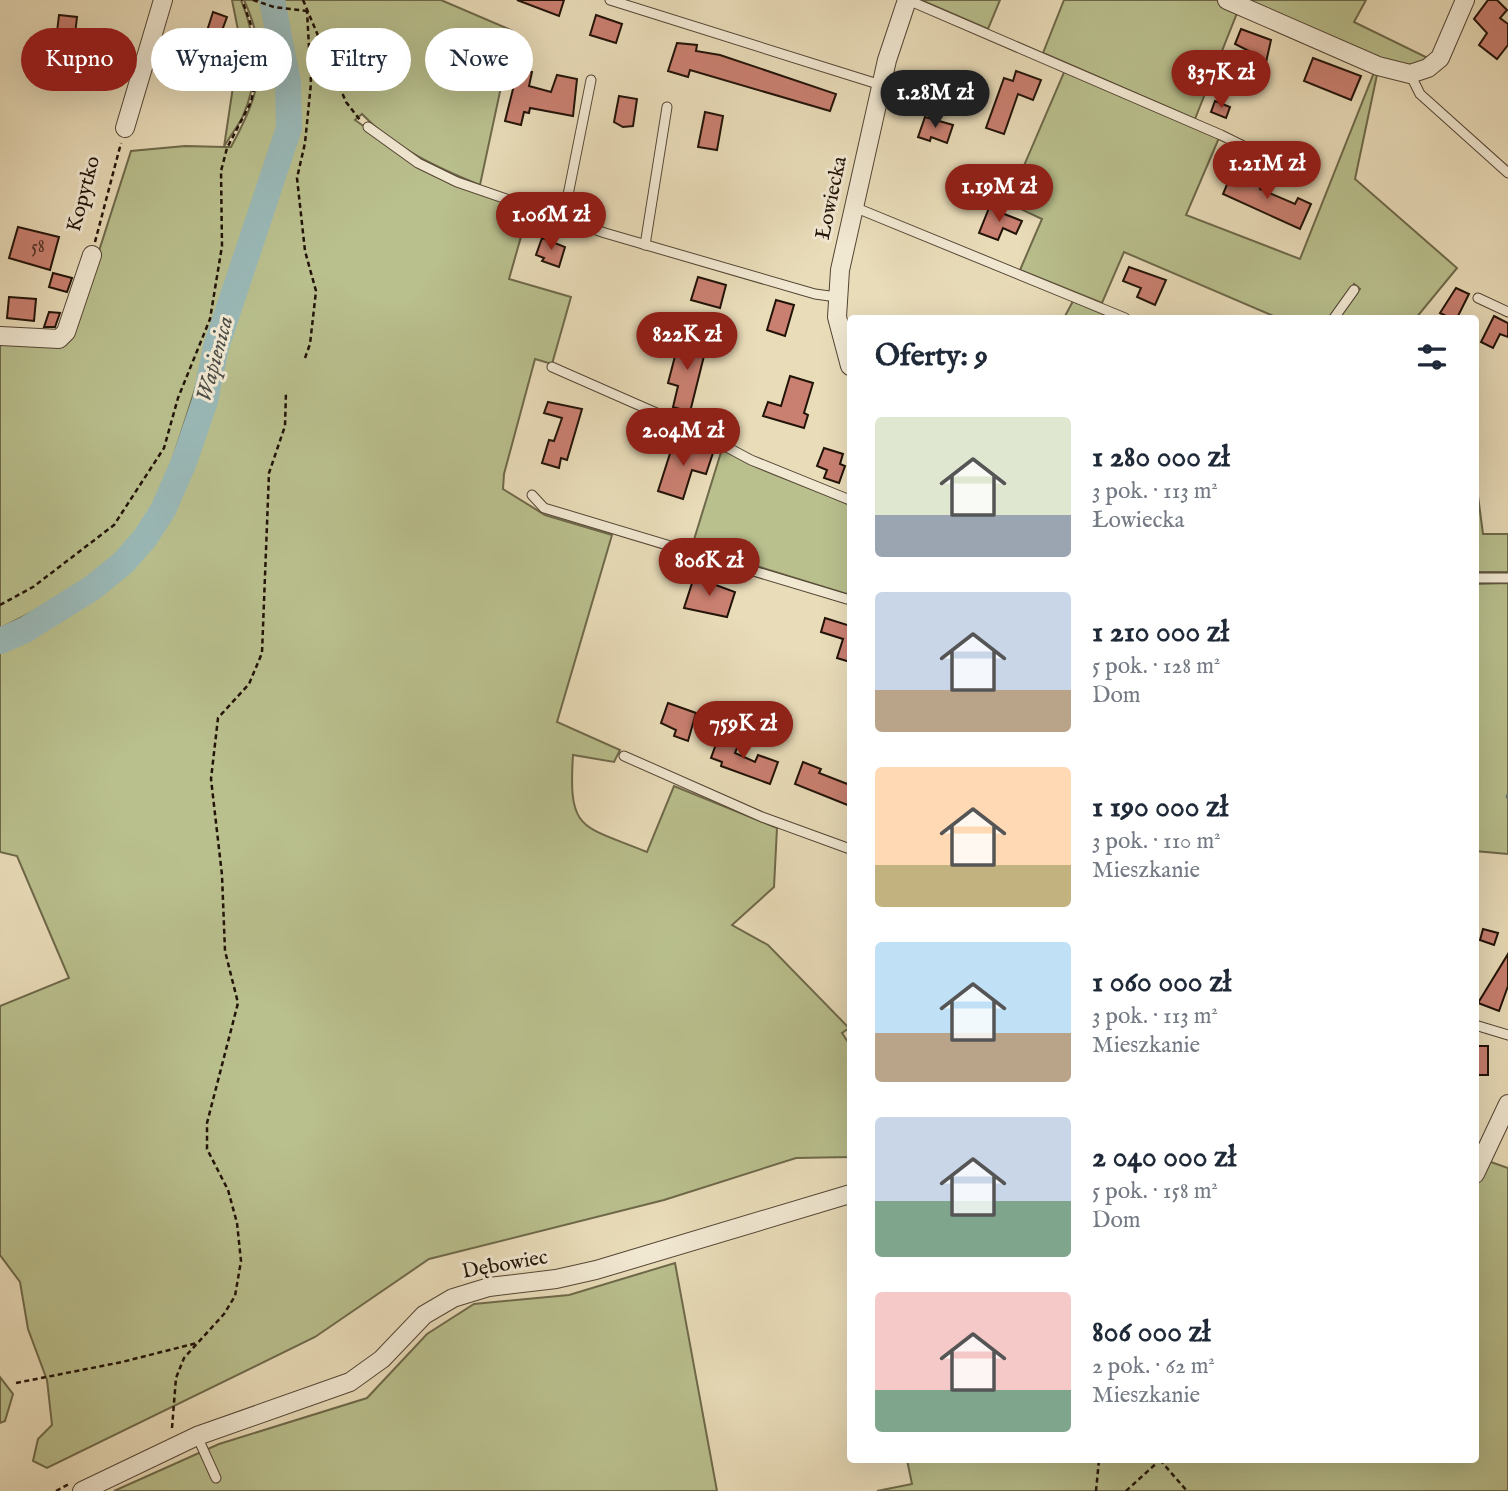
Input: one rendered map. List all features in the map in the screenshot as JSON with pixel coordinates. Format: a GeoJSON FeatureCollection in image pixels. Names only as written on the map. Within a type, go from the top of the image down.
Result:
{"type":"FeatureCollection","features":[{"type":"Feature","properties":{"kind":"street"},"geometry":{"type":"LineString","coordinates":[[125,128],[163,0]]}},
{"type":"Feature","properties":{"kind":"street","name":"Łowiecka"},"geometry":{"type":"LineString","coordinates":[[847,357],[839,332],[836,297],[881,85],[908,0]]}},
{"type":"Feature","properties":{"kind":"street"},"geometry":{"type":"LineString","coordinates":[[1227,0],[1378,66],[1410,74],[1427,68],[1440,58],[1465,0]]}},
{"type":"Feature","properties":{"kind":"street","name":"Kopytko"},"geometry":{"type":"LineString","coordinates":[[0,337],[60,339],[66,332],[92,255]]}},
{"type":"Feature","properties":{"kind":"street"},"geometry":{"type":"LineString","coordinates":[[1479,1166],[1508,1104]]}},
{"type":"Feature","properties":{"kind":"street","name":"Dębowiec"},"geometry":{"type":"LineString","coordinates":[[82,1491],[197,1436],[350,1382],[382,1359],[424,1315],[471,1291],[556,1279],[596,1270],[847,1195]]}},
{"type":"Feature","properties":{"kind":"lane"},"geometry":{"type":"LineString","coordinates":[[610,0],[881,85]]}},
{"type":"Feature","properties":{"kind":"lane"},"geometry":{"type":"LineString","coordinates":[[908,0],[1221,135],[1278,163]]}},
{"type":"Feature","properties":{"kind":"lane"},"geometry":{"type":"LineString","coordinates":[[1410,74],[1420,94],[1508,173]]}},
{"type":"Feature","properties":{"kind":"lane"},"geometry":{"type":"LineString","coordinates":[[563,220],[591,79]]}},
{"type":"Feature","properties":{"kind":"lane"},"geometry":{"type":"LineString","coordinates":[[645,245],[667,107]]}},
{"type":"Feature","properties":{"kind":"lane"},"geometry":{"type":"LineString","coordinates":[[368,127],[432,172],[563,220],[815,294],[836,297]]}},
{"type":"Feature","properties":{"kind":"lane"},"geometry":{"type":"LineString","coordinates":[[854,207],[1118,315]]}},
{"type":"Feature","properties":{"kind":"lane"},"geometry":{"type":"LineString","coordinates":[[1336,315],[1354,290]]}},
{"type":"Feature","properties":{"kind":"lane"},"geometry":{"type":"LineString","coordinates":[[1478,298],[1508,312]]}},
{"type":"Feature","properties":{"kind":"lane"},"geometry":{"type":"LineString","coordinates":[[552,367],[692,429],[751,460],[847,499]]}},
{"type":"Feature","properties":{"kind":"lane"},"geometry":{"type":"LineString","coordinates":[[531,495],[544,508],[847,599]]}},
{"type":"Feature","properties":{"kind":"lane"},"geometry":{"type":"LineString","coordinates":[[1479,578],[1508,578]]}},
{"type":"Feature","properties":{"kind":"lane"},"geometry":{"type":"LineString","coordinates":[[624,756],[762,817],[847,848]]}},
{"type":"Feature","properties":{"kind":"lane"},"geometry":{"type":"LineString","coordinates":[[1479,1026],[1508,1035]]}},
{"type":"Feature","properties":{"kind":"lane"},"geometry":{"type":"LineString","coordinates":[[197,1436],[216,1478]]}},
{"type":"Feature","properties":{"kind":"path"},"geometry":{"type":"LineString","coordinates":[[0,605],[33,587],[114,525],[163,448],[177,398],[210,319],[222,246],[220,171],[227,148],[251,102],[256,78],[254,36],[242,0]]}},
{"type":"Feature","properties":{"kind":"path"},"geometry":{"type":"LineString","coordinates":[[253,0],[274,7],[307,11]]}},
{"type":"Feature","properties":{"kind":"path"},"geometry":{"type":"LineString","coordinates":[[303,0],[346,102],[368,127]]}},
{"type":"Feature","properties":{"kind":"path"},"geometry":{"type":"LineString","coordinates":[[304,358],[310,344],[316,291],[304,251],[297,178],[305,143],[311,83],[307,11]]}},
{"type":"Feature","properties":{"kind":"path","name":"Kopytko"},"geometry":{"type":"LineString","coordinates":[[92,255],[125,128]]}},
{"type":"Feature","properties":{"kind":"path"},"geometry":{"type":"LineString","coordinates":[[172,1428],[176,1378],[184,1358],[224,1314],[234,1296],[241,1262],[237,1223],[228,1190],[207,1149],[207,1123],[238,1003],[225,951],[222,876],[211,779],[218,718],[249,684],[261,653],[268,473],[285,426],[286,392]]}},
{"type":"Feature","properties":{"kind":"path"},"geometry":{"type":"LineString","coordinates":[[16,1383],[197,1343]]}},
{"type":"Feature","properties":{"kind":"path"},"geometry":{"type":"LineString","coordinates":[[1096,1491],[1099,1463]]}},
{"type":"Feature","properties":{"kind":"path"},"geometry":{"type":"LineString","coordinates":[[1126,1491],[1157,1463]]}},
{"type":"Feature","properties":{"kind":"path"},"geometry":{"type":"LineString","coordinates":[[1163,1463],[1187,1491]]}},
{"type":"Feature","properties":{"kind":"green space"},"geometry":{"type":"Polygon","coordinates":[[[232,0],[241,0],[250,28],[238,28],[232,0]]]}},
{"type":"Feature","properties":{"kind":"green space"},"geometry":{"type":"Polygon","coordinates":[[[244,0],[264,0],[271,28],[254,28],[244,0]]]}},
{"type":"Feature","properties":{"kind":"green space"},"geometry":{"type":"Polygon","coordinates":[[[280,0],[441,0],[506,28],[425,28],[425,91],[500,91],[480,185],[402,147],[362,114],[355,120],[433,175],[528,212],[509,279],[571,297],[552,364],[535,359],[504,474],[503,489],[545,515],[612,535],[557,722],[620,750],[614,762],[573,755],[573,799],[577,812],[583,822],[593,830],[647,852],[674,786],[777,828],[774,887],[732,925],[768,945],[847,1026],[842,1033],[847,1040],[847,1157],[796,1158],[664,1200],[429,1259],[315,1337],[47,1468],[33,1461],[38,1439],[52,1425],[47,1380],[28,1329],[20,1282],[0,1255],[0,1006],[69,978],[17,856],[0,852],[0,650],[60,618],[120,575],[150,543],[171,512],[196,458],[209,421],[223,353],[241,294],[266,216],[295,140],[296,87],[292,28],[286,28],[280,0]]]}},
{"type":"Feature","properties":{"kind":"green space"},"geometry":{"type":"Polygon","coordinates":[[[921,0],[1000,0],[988,29],[921,0]]]}},
{"type":"Feature","properties":{"kind":"green space"},"geometry":{"type":"Polygon","coordinates":[[[1064,0],[1219,0],[1239,8],[1195,119],[1043,53],[1064,0]]]}},
{"type":"Feature","properties":{"kind":"green space"},"geometry":{"type":"Polygon","coordinates":[[[1236,0],[1366,0],[1354,22],[1432,60],[1409,72],[1236,0]]]}},
{"type":"Feature","properties":{"kind":"green space"},"geometry":{"type":"Polygon","coordinates":[[[1065,70],[1219,138],[1186,215],[1300,259],[1375,70],[1378,70],[1355,179],[1457,268],[1418,315],[1341,315],[1360,289],[1354,284],[1332,315],[1271,315],[1124,252],[1102,303],[1020,270],[1042,219],[1008,203],[1065,70]]]}},
{"type":"Feature","properties":{"kind":"green space"},"geometry":{"type":"Polygon","coordinates":[[[232,91],[251,91],[242,118],[224,147],[232,91]]]}},
{"type":"Feature","properties":{"kind":"green space"},"geometry":{"type":"Polygon","coordinates":[[[255,91],[282,91],[282,119],[275,149],[265,171],[172,461],[152,505],[140,527],[113,558],[66,592],[0,628],[0,343],[72,335],[131,151],[185,146],[231,147],[255,91]]]}},
{"type":"Feature","properties":{"kind":"green space"},"geometry":{"type":"Polygon","coordinates":[[[1073,301],[1106,315],[1066,315],[1073,301]]]}},
{"type":"Feature","properties":{"kind":"green space"},"geometry":{"type":"Polygon","coordinates":[[[722,449],[847,504],[847,594],[692,546],[722,449]]]}},
{"type":"Feature","properties":{"kind":"green space"},"geometry":{"type":"Polygon","coordinates":[[[1479,504],[1483,534],[1508,534],[1508,572],[1479,572],[1479,504]]]}},
{"type":"Feature","properties":{"kind":"green space"},"geometry":{"type":"Polygon","coordinates":[[[1508,583],[1508,854],[1479,851],[1479,584],[1508,583]]]}},
{"type":"Feature","properties":{"kind":"green space"},"geometry":{"type":"Polygon","coordinates":[[[1488,1161],[1508,1168],[1508,1491],[877,1491],[912,1484],[908,1463],[1479,1463],[1479,1177],[1488,1161]]]}},
{"type":"Feature","properties":{"kind":"green space"},"geometry":{"type":"Polygon","coordinates":[[[675,1263],[717,1491],[114,1491],[219,1444],[367,1398],[427,1334],[474,1304],[569,1295],[675,1263]]]}},
{"type":"Feature","properties":{"kind":"green space"},"geometry":{"type":"Polygon","coordinates":[[[0,1377],[13,1394],[5,1421],[0,1423],[0,1377]]]}},
{"type":"Feature","properties":{"kind":"building"},"geometry":{"type":"Polygon","coordinates":[[[517,0],[564,0],[559,16],[517,0]]]}},
{"type":"Feature","properties":{"kind":"building"},"geometry":{"type":"Polygon","coordinates":[[[1488,0],[1497,0],[1507,10],[1500,18],[1508,24],[1508,45],[1497,59],[1479,45],[1487,33],[1474,19],[1488,0]]]}},
{"type":"Feature","properties":{"kind":"building"},"geometry":{"type":"Polygon","coordinates":[[[213,12],[227,17],[223,28],[208,28],[213,12]]]}},
{"type":"Feature","properties":{"kind":"building"},"geometry":{"type":"Polygon","coordinates":[[[59,15],[77,17],[76,28],[57,28],[59,15]]]}},
{"type":"Feature","properties":{"kind":"building"},"geometry":{"type":"Polygon","coordinates":[[[596,15],[622,24],[616,43],[590,35],[596,15]]]}},
{"type":"Feature","properties":{"kind":"building"},"geometry":{"type":"Polygon","coordinates":[[[1241,29],[1271,40],[1265,67],[1254,63],[1257,55],[1235,44],[1241,29]]]}},
{"type":"Feature","properties":{"kind":"building"},"geometry":{"type":"Polygon","coordinates":[[[677,43],[697,45],[696,51],[720,55],[836,94],[830,111],[690,70],[688,77],[668,71],[677,43]]]}},
{"type":"Feature","properties":{"kind":"building"},"geometry":{"type":"Polygon","coordinates":[[[1313,58],[1361,76],[1351,100],[1304,81],[1313,58]]]}},
{"type":"Feature","properties":{"kind":"building"},"geometry":{"type":"Polygon","coordinates":[[[1016,71],[1041,80],[1033,100],[1018,94],[1004,134],[986,128],[1004,78],[1013,81],[1016,71]]]}},
{"type":"Feature","properties":{"kind":"building"},"geometry":{"type":"Polygon","coordinates":[[[557,75],[577,79],[573,116],[530,108],[529,113],[524,112],[521,125],[505,121],[512,91],[533,91],[533,87],[551,92],[557,75]]]}},
{"type":"Feature","properties":{"kind":"building"},"geometry":{"type":"Polygon","coordinates":[[[619,96],[637,99],[633,126],[623,127],[614,122],[619,96]]]}},
{"type":"Feature","properties":{"kind":"building"},"geometry":{"type":"Polygon","coordinates":[[[1215,101],[1230,107],[1226,118],[1211,112],[1215,101]]]}},
{"type":"Feature","properties":{"kind":"building"},"geometry":{"type":"Polygon","coordinates":[[[705,112],[723,116],[717,150],[698,147],[705,112]]]}},
{"type":"Feature","properties":{"kind":"building"},"geometry":{"type":"Polygon","coordinates":[[[925,117],[953,125],[947,143],[931,137],[930,141],[918,137],[925,117]]]}},
{"type":"Feature","properties":{"kind":"building"},"geometry":{"type":"Polygon","coordinates":[[[1231,175],[1248,182],[1251,175],[1264,181],[1260,189],[1295,204],[1298,198],[1311,204],[1300,229],[1223,194],[1231,175]]]}},
{"type":"Feature","properties":{"kind":"building"},"geometry":{"type":"Polygon","coordinates":[[[989,208],[1022,221],[1016,234],[1003,228],[998,240],[979,233],[989,208]]]}},
{"type":"Feature","properties":{"kind":"building"},"geometry":{"type":"Polygon","coordinates":[[[18,227],[59,237],[50,270],[9,258],[18,227]]]}},
{"type":"Feature","properties":{"kind":"building"},"geometry":{"type":"Polygon","coordinates":[[[542,238],[565,247],[559,267],[542,261],[544,258],[536,255],[542,238]]]}},
{"type":"Feature","properties":{"kind":"building"},"geometry":{"type":"Polygon","coordinates":[[[1129,267],[1166,280],[1155,305],[1137,297],[1141,288],[1123,281],[1129,267]]]}},
{"type":"Feature","properties":{"kind":"building"},"geometry":{"type":"Polygon","coordinates":[[[53,273],[72,278],[67,292],[49,287],[53,273]]]}},
{"type":"Feature","properties":{"kind":"building"},"geometry":{"type":"Polygon","coordinates":[[[698,277],[726,285],[720,308],[691,300],[698,277]]]}},
{"type":"Feature","properties":{"kind":"building"},"geometry":{"type":"Polygon","coordinates":[[[1456,288],[1469,294],[1458,315],[1440,313],[1456,288]]]}},
{"type":"Feature","properties":{"kind":"building"},"geometry":{"type":"Polygon","coordinates":[[[9,297],[36,299],[34,321],[7,318],[9,297]]]}},
{"type":"Feature","properties":{"kind":"building"},"geometry":{"type":"Polygon","coordinates":[[[776,300],[794,305],[785,336],[767,330],[776,300]]]}},
{"type":"Feature","properties":{"kind":"building"},"geometry":{"type":"Polygon","coordinates":[[[49,312],[60,313],[55,327],[44,327],[49,312]]]}},
{"type":"Feature","properties":{"kind":"building"},"geometry":{"type":"Polygon","coordinates":[[[1494,316],[1508,323],[1508,337],[1500,334],[1493,348],[1481,342],[1494,316]]]}},
{"type":"Feature","properties":{"kind":"building"},"geometry":{"type":"Polygon","coordinates":[[[680,337],[707,344],[690,412],[673,407],[678,386],[668,383],[680,337]]]}},
{"type":"Feature","properties":{"kind":"building"},"geometry":{"type":"Polygon","coordinates":[[[790,376],[813,383],[804,413],[808,415],[804,428],[763,416],[768,402],[781,406],[790,376]]]}},
{"type":"Feature","properties":{"kind":"building"},"geometry":{"type":"Polygon","coordinates":[[[548,402],[582,409],[567,460],[561,458],[559,468],[542,463],[549,440],[554,441],[562,418],[544,413],[548,402]]]}},
{"type":"Feature","properties":{"kind":"building"},"geometry":{"type":"Polygon","coordinates":[[[674,441],[713,453],[706,474],[692,470],[683,499],[658,491],[674,441]]]}},
{"type":"Feature","properties":{"kind":"building"},"geometry":{"type":"Polygon","coordinates":[[[824,448],[843,454],[840,464],[845,466],[839,483],[824,478],[827,470],[817,466],[824,448]]]}},
{"type":"Feature","properties":{"kind":"building"},"geometry":{"type":"Polygon","coordinates":[[[694,577],[735,592],[727,617],[684,608],[694,577]]]}},
{"type":"Feature","properties":{"kind":"building"},"geometry":{"type":"Polygon","coordinates":[[[825,618],[847,625],[847,661],[837,658],[843,639],[821,632],[825,618]]]}},
{"type":"Feature","properties":{"kind":"building"},"geometry":{"type":"Polygon","coordinates":[[[668,703],[696,713],[688,741],[674,736],[676,730],[661,723],[668,703]]]}},
{"type":"Feature","properties":{"kind":"building"},"geometry":{"type":"Polygon","coordinates":[[[719,736],[739,743],[735,753],[755,762],[758,755],[778,762],[770,784],[721,766],[722,762],[711,758],[719,736]]]}},
{"type":"Feature","properties":{"kind":"building"},"geometry":{"type":"Polygon","coordinates":[[[803,762],[821,769],[819,773],[847,784],[847,805],[795,784],[803,762]]]}},
{"type":"Feature","properties":{"kind":"building"},"geometry":{"type":"Polygon","coordinates":[[[1483,929],[1498,933],[1494,945],[1480,940],[1483,929]]]}},
{"type":"Feature","properties":{"kind":"building"},"geometry":{"type":"Polygon","coordinates":[[[1508,954],[1508,986],[1499,1011],[1479,1001],[1508,954]]]}},
{"type":"Feature","properties":{"kind":"building"},"geometry":{"type":"Polygon","coordinates":[[[1479,1046],[1488,1046],[1488,1075],[1479,1075],[1479,1046]]]}},
{"type":"Feature","properties":{"kind":"waterway","name":"Wapienica"},"geometry":{"type":"LineString","coordinates":[[0,641],[25,630],[92,588],[123,563],[145,538],[163,510],[184,462],[205,401],[216,347],[289,128],[288,83],[272,0]]}}]}
